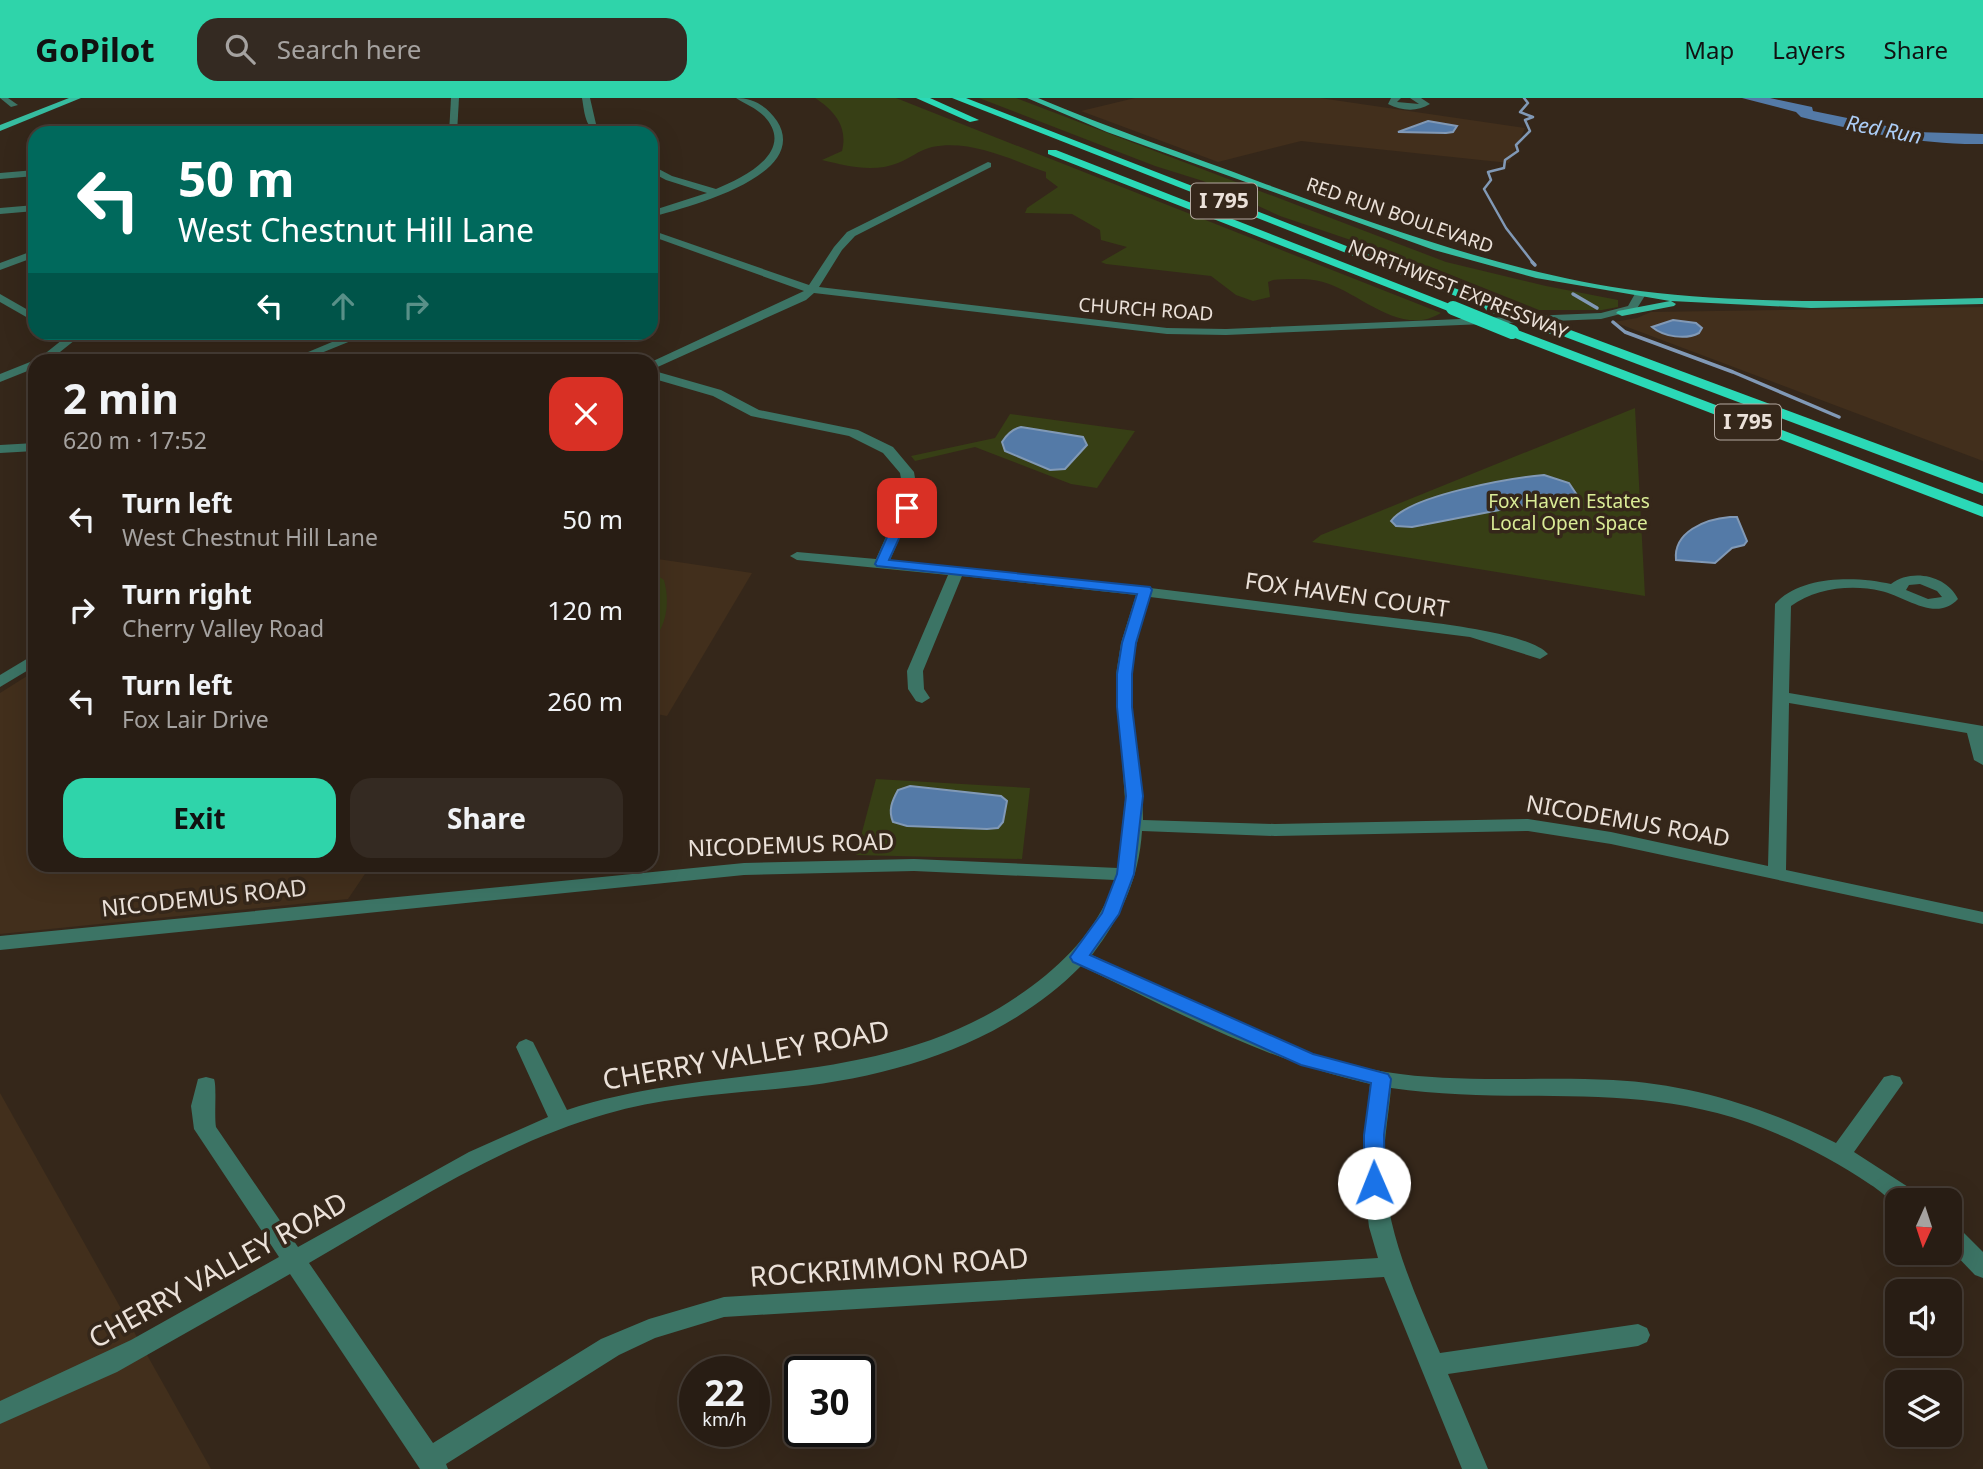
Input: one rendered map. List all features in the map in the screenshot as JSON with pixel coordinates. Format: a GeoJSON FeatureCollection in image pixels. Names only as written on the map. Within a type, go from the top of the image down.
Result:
{"type":"FeatureCollection","features":[{"type":"Feature","properties":{"kind":"highway"},"geometry":{"type":"LineString","coordinates":[[921,98],[990,127]]}},
{"type":"Feature","properties":{"kind":"highway","name":"NORTHWEST EXPRESSWAY"},"geometry":{"type":"LineString","coordinates":[[957,98],[1557,329],[1983,489]]}},
{"type":"Feature","properties":{"kind":"highway","name":"NORTHWEST EXPRESSWAY"},"geometry":{"type":"LineString","coordinates":[[1036,145],[1512,332],[1983,512]]}},
{"type":"Feature","properties":{"kind":"main road"},"geometry":{"type":"LineString","coordinates":[[0,126],[62,98]]}},
{"type":"Feature","properties":{"kind":"main road"},"geometry":{"type":"LineString","coordinates":[[0,126],[77,98]]}},
{"type":"Feature","properties":{"kind":"main road","name":"RED RUN BOULEVARD"},"geometry":{"type":"LineString","coordinates":[[1031,98],[1440,251],[1539,277],[1640,294],[1707,301],[1817,305],[1983,301]]}},
{"type":"Feature","properties":{"kind":"main road"},"geometry":{"type":"LineString","coordinates":[[1622,313],[1657,305],[1707,301]]}},
{"type":"Feature","properties":{"kind":"street"},"geometry":{"type":"LineString","coordinates":[[2,98],[14,105]]}},
{"type":"Feature","properties":{"kind":"street"},"geometry":{"type":"LineString","coordinates":[[453,126],[455,98]]}},
{"type":"Feature","properties":{"kind":"street"},"geometry":{"type":"LineString","coordinates":[[586,98],[593,126]]}},
{"type":"Feature","properties":{"kind":"street"},"geometry":{"type":"LineString","coordinates":[[658,212],[715,192],[754,175],[770,164],[779,150],[779,136],[771,118],[758,107],[740,98]]}},
{"type":"Feature","properties":{"kind":"street"},"geometry":{"type":"LineString","coordinates":[[1397,98],[1391,102],[1399,106],[1416,107],[1426,104],[1414,98]]}},
{"type":"Feature","properties":{"kind":"street"},"geometry":{"type":"LineString","coordinates":[[658,363],[787,306],[813,290],[851,234],[988,165]]}},
{"type":"Feature","properties":{"kind":"street"},"geometry":{"type":"LineString","coordinates":[[658,172],[715,192]]}},
{"type":"Feature","properties":{"kind":"street"},"geometry":{"type":"LineString","coordinates":[[0,176],[28,174]]}},
{"type":"Feature","properties":{"kind":"street"},"geometry":{"type":"LineString","coordinates":[[0,211],[28,209]]}},
{"type":"Feature","properties":{"kind":"street","name":"CHURCH ROAD"},"geometry":{"type":"LineString","coordinates":[[658,235],[813,290],[1186,332],[1622,313]]}},
{"type":"Feature","properties":{"kind":"street"},"geometry":{"type":"LineString","coordinates":[[0,267],[28,256]]}},
{"type":"Feature","properties":{"kind":"street"},"geometry":{"type":"LineString","coordinates":[[1622,313],[1634,306],[1640,294]]}},
{"type":"Feature","properties":{"kind":"street"},"geometry":{"type":"LineString","coordinates":[[0,297],[28,315]]}},
{"type":"Feature","properties":{"kind":"street"},"geometry":{"type":"LineString","coordinates":[[51,354],[69,340]]}},
{"type":"Feature","properties":{"kind":"street"},"geometry":{"type":"LineString","coordinates":[[311,354],[348,340]]}},
{"type":"Feature","properties":{"kind":"street"},"geometry":{"type":"LineString","coordinates":[[0,378],[28,367]]}},
{"type":"Feature","properties":{"kind":"street"},"geometry":{"type":"LineString","coordinates":[[658,376],[718,393],[764,416],[853,433],[888,450],[907,472],[911,496],[881,564]]}},
{"type":"Feature","properties":{"kind":"street"},"geometry":{"type":"LineString","coordinates":[[1,450],[28,448]]}},
{"type":"Feature","properties":{"kind":"street","name":"FOX HAVEN COURT"},"geometry":{"type":"LineString","coordinates":[[797,556],[1145,590],[1490,638],[1540,654]]}},
{"type":"Feature","properties":{"kind":"street"},"geometry":{"type":"LineString","coordinates":[[922,698],[916,689],[915,671],[957,570]]}},
{"type":"Feature","properties":{"kind":"street"},"geometry":{"type":"LineString","coordinates":[[1777,874],[1782,697],[1780,617],[1783,604],[1791,596],[1805,589],[1833,585],[1899,591]]}},
{"type":"Feature","properties":{"kind":"street","name":"CHERRY VALLEY ROAD"},"geometry":{"type":"LineString","coordinates":[[0,1413],[105,1366],[464,1165],[518,1138],[561,1121],[649,1096],[822,1076],[920,1052],[962,1036],[1005,1013],[1044,987],[1079,957],[1110,914],[1125,874],[1135,796],[1125,707],[1125,674],[1129,643],[1145,590]]}},
{"type":"Feature","properties":{"kind":"street"},"geometry":{"type":"LineString","coordinates":[[0,681],[28,663]]}},
{"type":"Feature","properties":{"kind":"street"},"geometry":{"type":"LineString","coordinates":[[1782,697],[1978,731],[1983,760]]}},
{"type":"Feature","properties":{"kind":"street","name":"NICODEMUS ROAD"},"geometry":{"type":"LineString","coordinates":[[1133,825],[1275,830],[1469,824],[1528,825],[1611,838],[1983,918]]}},
{"type":"Feature","properties":{"kind":"street","name":"NICODEMUS ROAD"},"geometry":{"type":"LineString","coordinates":[[0,943],[744,869],[914,865],[1125,874]]}},
{"type":"Feature","properties":{"kind":"street"},"geometry":{"type":"LineString","coordinates":[[1079,957],[1308,1060],[1381,1079],[1468,1088],[1615,1088],[1664,1093],[1748,1114],[1840,1154],[1892,1188]]}},
{"type":"Feature","properties":{"kind":"street"},"geometry":{"type":"LineString","coordinates":[[526,1047],[561,1121]]}},
{"type":"Feature","properties":{"kind":"street"},"geometry":{"type":"LineString","coordinates":[[1381,1079],[1373,1168],[1381,1227],[1392,1267],[1475,1469]]}},
{"type":"Feature","properties":{"kind":"street"},"geometry":{"type":"LineString","coordinates":[[1840,1154],[1892,1083]]}},
{"type":"Feature","properties":{"kind":"street"},"geometry":{"type":"LineString","coordinates":[[206,1085],[202,1105],[205,1129],[432,1465]]}},
{"type":"Feature","properties":{"kind":"street"},"geometry":{"type":"LineString","coordinates":[[1962,1246],[1983,1268]]}},
{"type":"Feature","properties":{"kind":"street","name":"ROCKRIMMON ROAD"},"geometry":{"type":"LineString","coordinates":[[432,1465],[610,1347],[649,1329],[724,1307],[1392,1267]]}},
{"type":"Feature","properties":{"kind":"street"},"geometry":{"type":"LineString","coordinates":[[1433,1365],[1638,1335]]}},
{"type":"Feature","properties":{"kind":"shaded area"},"geometry":{"type":"Polygon","coordinates":[[[1135,98],[1320,98],[1525,128],[1509,163],[1301,141],[1218,162],[1081,111],[1135,98]]]}},
{"type":"Feature","properties":{"kind":"shaded area"},"geometry":{"type":"Polygon","coordinates":[[[1983,307],[1983,461],[1614,322],[1637,318],[1651,312],[1983,307]]]}},
{"type":"Feature","properties":{"kind":"shaded area"},"geometry":{"type":"Polygon","coordinates":[[[658,559],[752,573],[667,716],[658,714],[658,559]]]}},
{"type":"Feature","properties":{"kind":"shaded area"},"geometry":{"type":"Polygon","coordinates":[[[28,675],[28,872],[366,872],[348,899],[0,934],[0,693],[28,675]]]}},
{"type":"Feature","properties":{"kind":"shaded area"},"geometry":{"type":"Polygon","coordinates":[[[0,1093],[211,1469],[0,1469],[0,1093]]]}},
{"type":"Feature","properties":{"kind":"green space"},"geometry":{"type":"Polygon","coordinates":[[[815,98],[896,98],[1441,313],[1426,319],[1395,317],[1337,287],[1305,279],[1268,282],[1270,297],[1253,301],[1236,295],[1211,276],[1106,264],[1101,262],[1127,247],[1101,240],[1100,230],[1072,214],[1025,213],[1027,208],[1058,187],[1046,178],[1046,172],[976,148],[947,145],[927,148],[898,163],[879,168],[822,160],[842,151],[843,134],[834,114],[815,98]]]}},
{"type":"Feature","properties":{"kind":"green space"},"geometry":{"type":"Polygon","coordinates":[[[979,98],[1016,98],[1446,262],[1618,300],[1618,307],[1602,310],[1539,310],[1436,269],[1280,216],[1203,181],[1155,166],[979,98]]]}},
{"type":"Feature","properties":{"kind":"green space","name":"Fox Haven Estates Local Open Space"},"geometry":{"type":"Polygon","coordinates":[[[1635,408],[1645,596],[1312,542],[1321,535],[1635,408]]]}},
{"type":"Feature","properties":{"kind":"green space"},"geometry":{"type":"Polygon","coordinates":[[[1010,414],[1135,431],[1097,488],[1071,484],[975,447],[915,461],[911,456],[995,438],[1010,414]]]}},
{"type":"Feature","properties":{"kind":"green space"},"geometry":{"type":"Polygon","coordinates":[[[658,576],[664,580],[667,597],[658,633],[658,576]]]}},
{"type":"Feature","properties":{"kind":"green space"},"geometry":{"type":"Polygon","coordinates":[[[876,779],[1030,788],[1022,859],[856,855],[876,779]]]}},
{"type":"Feature","properties":{"kind":"water"},"geometry":{"type":"Polygon","coordinates":[[[1428,121],[1457,126],[1453,132],[1446,133],[1398,132],[1428,121]]]}},
{"type":"Feature","properties":{"kind":"water"},"geometry":{"type":"Polygon","coordinates":[[[1673,320],[1696,323],[1702,328],[1699,333],[1682,337],[1663,333],[1652,327],[1673,320]]]}},
{"type":"Feature","properties":{"kind":"water"},"geometry":{"type":"Polygon","coordinates":[[[1021,427],[1083,437],[1087,445],[1065,469],[1050,470],[1005,451],[1002,442],[1004,439],[1021,427]]]}},
{"type":"Feature","properties":{"kind":"water"},"geometry":{"type":"Polygon","coordinates":[[[1544,475],[1569,483],[1577,495],[1412,527],[1396,526],[1391,521],[1418,503],[1462,489],[1544,475]]]}},
{"type":"Feature","properties":{"kind":"water"},"geometry":{"type":"Polygon","coordinates":[[[1737,517],[1747,541],[1744,545],[1732,548],[1715,563],[1676,560],[1676,550],[1685,535],[1701,524],[1737,517]]]}},
{"type":"Feature","properties":{"kind":"water"},"geometry":{"type":"Polygon","coordinates":[[[910,786],[1001,796],[1007,801],[1003,822],[998,828],[987,829],[907,826],[893,822],[891,810],[894,798],[898,790],[910,786]]]}},
{"type":"Feature","properties":{"kind":"waterway"},"geometry":{"type":"LineString","coordinates":[[1524,98],[1528,103],[1520,112],[1533,117],[1525,120],[1530,131],[1516,145],[1518,151],[1505,160],[1504,168],[1488,172],[1491,180],[1484,189],[1506,228],[1534,264]]}},
{"type":"Feature","properties":{"kind":"waterway","name":"Red Run"},"geometry":{"type":"LineString","coordinates":[[1749,98],[1807,110],[1803,112],[1806,114],[1894,133],[1983,139]]}},
{"type":"Feature","properties":{"kind":"waterway"},"geometry":{"type":"LineString","coordinates":[[1573,294],[1597,308]]}},
{"type":"Feature","properties":{"kind":"waterway"},"geometry":{"type":"LineString","coordinates":[[1613,322],[1625,332],[1733,372],[1839,417]]}},
{"type":"Feature","properties":{"kind":"route"},"geometry":{"type":"LineString","coordinates":[[907,508],[881,564],[1145,590],[1129,643],[1125,674],[1125,707],[1135,796],[1125,874],[1121,893],[1110,914],[1079,957],[1235,1030],[1308,1060],[1381,1079],[1374,1135],[1374,1183]]}}]}
